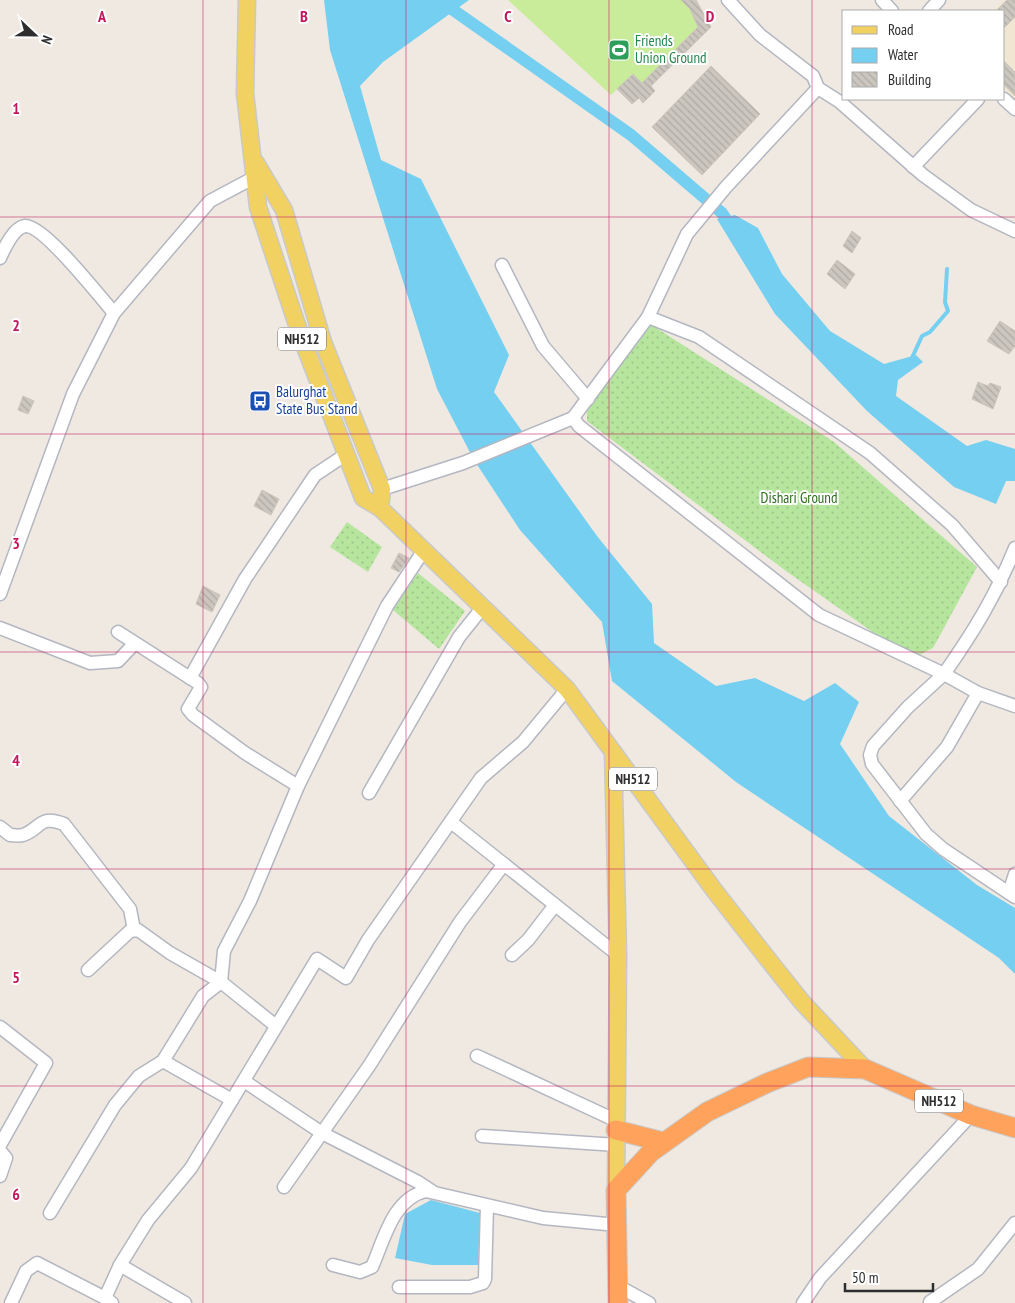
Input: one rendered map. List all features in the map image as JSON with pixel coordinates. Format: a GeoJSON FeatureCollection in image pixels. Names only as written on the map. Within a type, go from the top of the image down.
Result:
{"type":"FeatureCollection","features":[{"type":"Feature","properties":{"kind":"highway","name":"NH512"},"geometry":{"type":"LineString","coordinates":[[616,1190],[637,1165],[663,1142],[707,1112],[767,1083],[808,1068],[865,1069],[971,1115],[1015,1128]]}},
{"type":"Feature","properties":{"kind":"highway"},"geometry":{"type":"LineString","coordinates":[[616,1132],[663,1142]]}},
{"type":"Feature","properties":{"kind":"highway"},"geometry":{"type":"LineString","coordinates":[[616,1190],[618,1295]]}},
{"type":"Feature","properties":{"kind":"main road","name":"NH512"},"geometry":{"type":"LineString","coordinates":[[247,0],[245,93],[258,208],[299,332],[363,498],[380,508],[567,689],[767,958],[802,1002],[865,1069]]}},
{"type":"Feature","properties":{"kind":"main road"},"geometry":{"type":"LineString","coordinates":[[253,157],[284,210],[323,342],[382,489],[380,508]]}},
{"type":"Feature","properties":{"kind":"main road"},"geometry":{"type":"LineString","coordinates":[[613,752],[618,955],[616,1190]]}},
{"type":"Feature","properties":{"kind":"street"},"geometry":{"type":"LineString","coordinates":[[728,0],[760,34],[812,76],[818,88],[842,99]]}},
{"type":"Feature","properties":{"kind":"street"},"geometry":{"type":"LineString","coordinates":[[882,0],[891,10]]}},
{"type":"Feature","properties":{"kind":"street"},"geometry":{"type":"LineString","coordinates":[[930,10],[939,0]]}},
{"type":"Feature","properties":{"kind":"street"},"geometry":{"type":"LineString","coordinates":[[382,489],[463,463],[573,418],[648,317],[687,234],[726,187],[818,88]]}},
{"type":"Feature","properties":{"kind":"street"},"geometry":{"type":"LineString","coordinates":[[914,167],[977,100]]}},
{"type":"Feature","properties":{"kind":"street"},"geometry":{"type":"LineString","coordinates":[[1005,100],[1015,109]]}},
{"type":"Feature","properties":{"kind":"street"},"geometry":{"type":"LineString","coordinates":[[848,102],[914,167],[971,210],[1015,231]]}},
{"type":"Feature","properties":{"kind":"street"},"geometry":{"type":"LineString","coordinates":[[0,594],[2,581],[73,394],[114,314],[210,202],[255,177]]}},
{"type":"Feature","properties":{"kind":"street"},"geometry":{"type":"LineString","coordinates":[[0,258],[10,240],[21,228],[26,226],[38,230],[70,262],[114,314]]}},
{"type":"Feature","properties":{"kind":"street"},"geometry":{"type":"LineString","coordinates":[[502,266],[543,346],[588,399]]}},
{"type":"Feature","properties":{"kind":"street"},"geometry":{"type":"LineString","coordinates":[[648,317],[699,337],[870,453],[952,526],[1001,582]]}},
{"type":"Feature","properties":{"kind":"street"},"geometry":{"type":"LineString","coordinates":[[573,418],[579,426],[820,615],[944,674],[978,693],[1015,706]]}},
{"type":"Feature","properties":{"kind":"street"},"geometry":{"type":"LineString","coordinates":[[190,678],[246,579],[315,475],[345,455]]}},
{"type":"Feature","properties":{"kind":"street"},"geometry":{"type":"LineString","coordinates":[[1015,548],[1001,582],[978,626],[944,674],[908,707],[873,746],[870,755],[872,764],[900,801],[926,834],[942,850],[1012,895],[1015,874]]}},
{"type":"Feature","properties":{"kind":"street"},"geometry":{"type":"LineString","coordinates":[[50,1213],[115,1106],[139,1076],[163,1061],[203,996],[221,982],[224,951],[250,901],[298,786],[387,606],[424,550]]}},
{"type":"Feature","properties":{"kind":"street"},"geometry":{"type":"LineString","coordinates":[[369,793],[459,637],[483,607]]}},
{"type":"Feature","properties":{"kind":"street"},"geometry":{"type":"LineString","coordinates":[[0,628],[90,662],[118,662],[135,643]]}},
{"type":"Feature","properties":{"kind":"street"},"geometry":{"type":"LineString","coordinates":[[118,632],[201,687],[190,704],[189,712],[245,754],[298,786]]}},
{"type":"Feature","properties":{"kind":"street"},"geometry":{"type":"LineString","coordinates":[[11,1303],[26,1271],[33,1264],[38,1263],[109,1300],[120,1265],[148,1220],[192,1168],[317,960],[346,978],[368,940],[481,778],[523,742],[567,689]]}},
{"type":"Feature","properties":{"kind":"street"},"geometry":{"type":"LineString","coordinates":[[900,801],[947,747],[978,693]]}},
{"type":"Feature","properties":{"kind":"street"},"geometry":{"type":"LineString","coordinates":[[0,827],[10,835],[23,835],[42,821],[55,820],[64,824],[130,909],[134,930]]}},
{"type":"Feature","properties":{"kind":"street"},"geometry":{"type":"LineString","coordinates":[[451,822],[618,955]]}},
{"type":"Feature","properties":{"kind":"street"},"geometry":{"type":"LineString","coordinates":[[284,1187],[369,1066],[460,922],[504,864]]}},
{"type":"Feature","properties":{"kind":"street"},"geometry":{"type":"LineString","coordinates":[[512,955],[528,940],[555,905]]}},
{"type":"Feature","properties":{"kind":"street"},"geometry":{"type":"LineString","coordinates":[[134,930],[143,932],[170,953],[221,982],[276,1026]]}},
{"type":"Feature","properties":{"kind":"street"},"geometry":{"type":"LineString","coordinates":[[88,970],[134,930]]}},
{"type":"Feature","properties":{"kind":"street"},"geometry":{"type":"LineString","coordinates":[[0,1027],[46,1063],[0,1145]]}},
{"type":"Feature","properties":{"kind":"street"},"geometry":{"type":"LineString","coordinates":[[477,1056],[616,1132]]}},
{"type":"Feature","properties":{"kind":"street"},"geometry":{"type":"LineString","coordinates":[[163,1061],[232,1100]]}},
{"type":"Feature","properties":{"kind":"street"},"geometry":{"type":"LineString","coordinates":[[244,1081],[322,1133],[418,1182],[433,1192]]}},
{"type":"Feature","properties":{"kind":"street"},"geometry":{"type":"LineString","coordinates":[[803,1303],[820,1278],[971,1115]]}},
{"type":"Feature","properties":{"kind":"street"},"geometry":{"type":"LineString","coordinates":[[482,1136],[616,1132]]}},
{"type":"Feature","properties":{"kind":"street"},"geometry":{"type":"LineString","coordinates":[[0,1151],[6,1158],[0,1176]]}},
{"type":"Feature","properties":{"kind":"street"},"geometry":{"type":"LineString","coordinates":[[333,1265],[360,1272],[372,1267],[389,1225],[402,1206],[417,1193],[433,1192],[543,1218],[617,1225]]}},
{"type":"Feature","properties":{"kind":"street"},"geometry":{"type":"LineString","coordinates":[[399,1286],[470,1287],[483,1283],[485,1279],[487,1206]]}},
{"type":"Feature","properties":{"kind":"street"},"geometry":{"type":"LineString","coordinates":[[930,1302],[978,1269],[1015,1223]]}},
{"type":"Feature","properties":{"kind":"street"},"geometry":{"type":"LineString","coordinates":[[120,1265],[185,1303]]}},
{"type":"Feature","properties":{"kind":"street"},"geometry":{"type":"LineString","coordinates":[[618,1295],[649,1303]]}},
{"type":"Feature","properties":{"kind":"shaded area"},"geometry":{"type":"Polygon","coordinates":[[[1004,0],[1015,0],[1015,100],[1005,90],[1005,10],[994,10],[1004,0]]]}},
{"type":"Feature","properties":{"kind":"green space","name":"Friends Union Ground"},"geometry":{"type":"Polygon","coordinates":[[[508,0],[681,0],[690,9],[698,27],[642,83],[633,74],[611,95],[508,0]]]}},
{"type":"Feature","properties":{"kind":"green space","name":"Dishari Ground"},"geometry":{"type":"Polygon","coordinates":[[[647,322],[834,442],[977,567],[933,648],[911,659],[786,571],[587,421],[587,403],[647,322]]]}},
{"type":"Feature","properties":{"kind":"green space"},"geometry":{"type":"Polygon","coordinates":[[[347,522],[382,547],[368,572],[330,547],[347,522]]]}},
{"type":"Feature","properties":{"kind":"green space"},"geometry":{"type":"Polygon","coordinates":[[[418,573],[465,611],[439,649],[393,610],[418,573]]]}},
{"type":"Feature","properties":{"kind":"water"},"geometry":{"type":"Polygon","coordinates":[[[324,0],[469,0],[383,62],[360,86],[381,160],[421,179],[509,355],[494,392],[597,536],[652,604],[654,643],[716,686],[755,678],[804,701],[835,683],[859,702],[840,744],[889,816],[977,885],[1015,908],[1015,974],[999,958],[736,782],[612,681],[602,622],[520,530],[474,460],[437,389],[330,50],[324,0]]]}},
{"type":"Feature","properties":{"kind":"water"},"geometry":{"type":"Polygon","coordinates":[[[735,215],[758,228],[782,274],[830,331],[884,364],[916,355],[923,362],[898,380],[896,396],[967,446],[986,440],[1015,449],[1015,481],[1006,481],[996,504],[954,487],[867,411],[775,314],[717,219],[735,215]]]}},
{"type":"Feature","properties":{"kind":"water"},"geometry":{"type":"Polygon","coordinates":[[[431,1200],[480,1213],[478,1265],[432,1265],[395,1258],[405,1214],[431,1200]]]}},
{"type":"Feature","properties":{"kind":"building"},"geometry":{"type":"Polygon","coordinates":[[[681,0],[696,0],[711,27],[651,86],[655,91],[643,103],[639,98],[632,104],[617,89],[633,74],[642,83],[698,27],[690,9],[681,0]]]}},
{"type":"Feature","properties":{"kind":"building"},"geometry":{"type":"Polygon","coordinates":[[[1007,0],[1015,0],[1015,17],[1005,27],[1005,10],[997,10],[1007,0]]]}},
{"type":"Feature","properties":{"kind":"building"},"geometry":{"type":"Polygon","coordinates":[[[1005,62],[1015,72],[1015,96],[1005,86],[1005,62]]]}},
{"type":"Feature","properties":{"kind":"building"},"geometry":{"type":"Polygon","coordinates":[[[711,66],[760,114],[702,175],[652,127],[711,66]]]}},
{"type":"Feature","properties":{"kind":"building"},"geometry":{"type":"Polygon","coordinates":[[[852,231],[861,238],[852,253],[843,246],[852,231]]]}},
{"type":"Feature","properties":{"kind":"building"},"geometry":{"type":"Polygon","coordinates":[[[837,260],[855,274],[845,289],[827,274],[837,260]]]}},
{"type":"Feature","properties":{"kind":"building"},"geometry":{"type":"Polygon","coordinates":[[[1000,321],[1015,331],[1015,346],[1009,354],[987,341],[1000,321]]]}},
{"type":"Feature","properties":{"kind":"building"},"geometry":{"type":"Polygon","coordinates":[[[978,382],[988,386],[990,383],[1001,387],[993,409],[972,399],[978,382]]]}},
{"type":"Feature","properties":{"kind":"building"},"geometry":{"type":"Polygon","coordinates":[[[23,396],[34,401],[28,414],[18,410],[23,396]]]}},
{"type":"Feature","properties":{"kind":"building"},"geometry":{"type":"Polygon","coordinates":[[[262,490],[279,499],[271,515],[254,506],[262,490]]]}},
{"type":"Feature","properties":{"kind":"building"},"geometry":{"type":"Polygon","coordinates":[[[399,553],[409,558],[399,572],[391,568],[399,553]]]}},
{"type":"Feature","properties":{"kind":"building"},"geometry":{"type":"Polygon","coordinates":[[[203,586],[220,595],[212,612],[196,604],[203,586]]]}},
{"type":"Feature","properties":{"kind":"waterway"},"geometry":{"type":"LineString","coordinates":[[439,0],[631,135],[722,213],[734,231]]}},
{"type":"Feature","properties":{"kind":"waterway"},"geometry":{"type":"LineString","coordinates":[[911,360],[922,336],[930,332],[948,311],[945,302],[947,269]]}},
{"type":"Feature","properties":{"kind":"place","name":"Friends Union Ground"},"geometry":{"type":"Point","coordinates":[619,50]}},
{"type":"Feature","properties":{"kind":"place","name":"Balurghat State Bus Stand"},"geometry":{"type":"Point","coordinates":[260,401]}}]}
